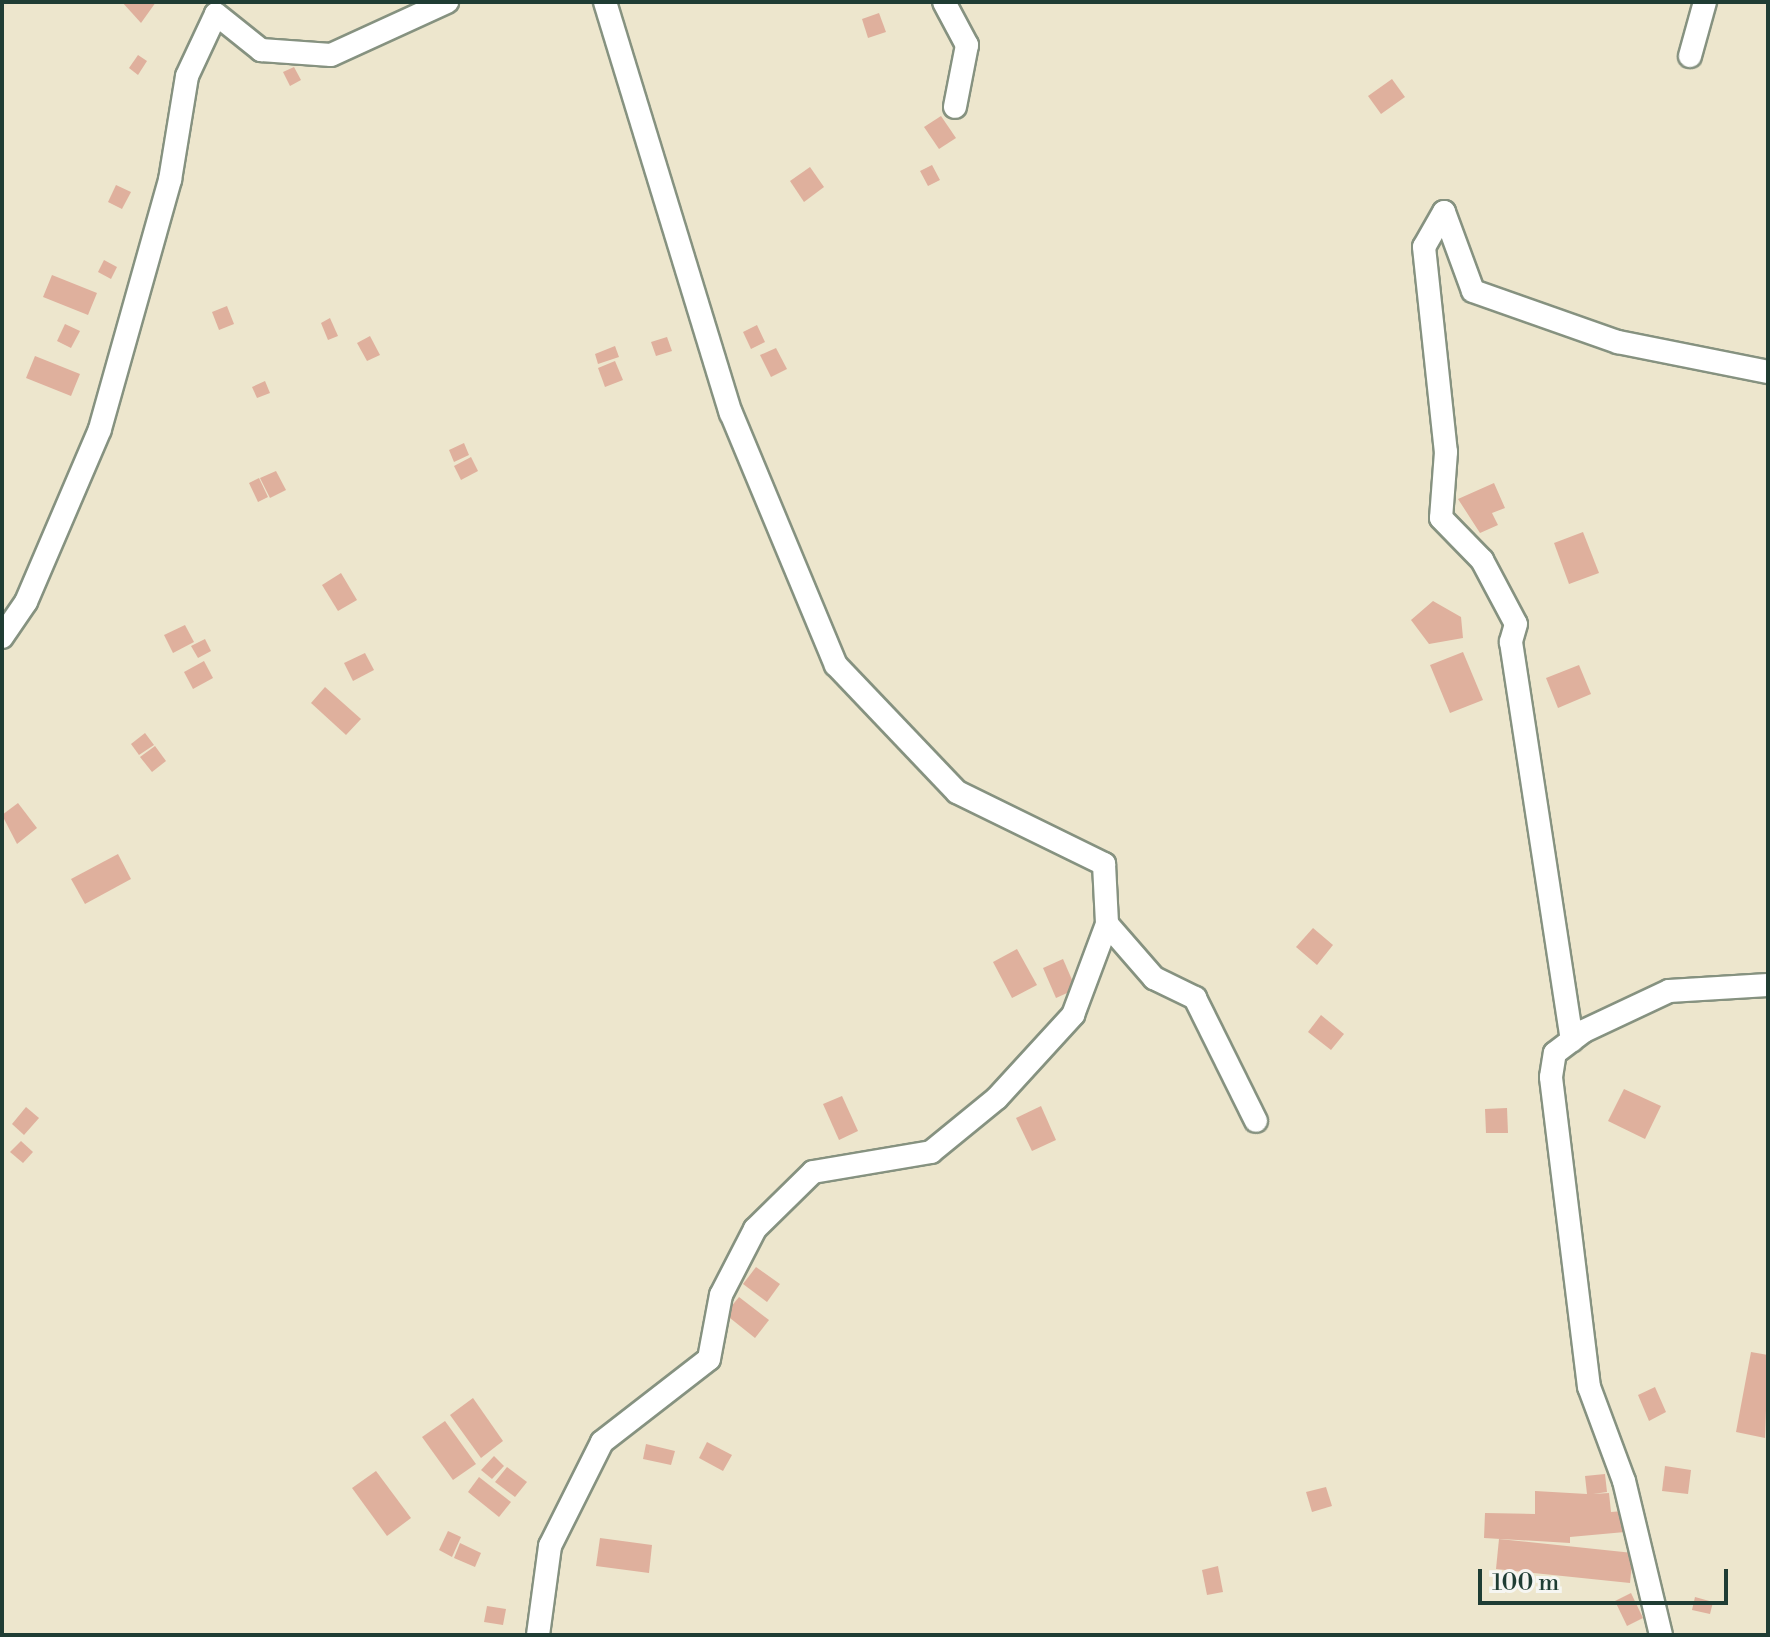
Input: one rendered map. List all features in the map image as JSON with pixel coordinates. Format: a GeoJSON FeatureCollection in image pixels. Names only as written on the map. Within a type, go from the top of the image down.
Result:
{"type":"FeatureCollection","features":[{"type":"Feature","properties":{"kind":"street"},"geometry":{"type":"LineString","coordinates":[[2,637],[26,602],[100,429],[170,180],[187,76],[213,6],[261,50],[331,55],[447,2]]}},
{"type":"Feature","properties":{"kind":"street"},"geometry":{"type":"LineString","coordinates":[[538,1635],[550,1546],[602,1442],[709,1359],[721,1295],[755,1229],[813,1172],[931,1152],[997,1098],[1073,1015],[1107,924],[1104,864],[957,792],[836,665],[731,413],[605,2]]}},
{"type":"Feature","properties":{"kind":"street"},"geometry":{"type":"LineString","coordinates":[[944,2],[967,45],[955,107]]}},
{"type":"Feature","properties":{"kind":"street"},"geometry":{"type":"LineString","coordinates":[[1690,56],[1705,2]]}},
{"type":"Feature","properties":{"kind":"street"},"geometry":{"type":"LineString","coordinates":[[1572,1040],[1511,642],[1516,624],[1482,560],[1441,518],[1446,452],[1424,247],[1444,212],[1473,291],[1618,342],[1768,372]]}},
{"type":"Feature","properties":{"kind":"street"},"geometry":{"type":"LineString","coordinates":[[1107,924],[1154,978],[1195,998],[1256,1121]]}},
{"type":"Feature","properties":{"kind":"street"},"geometry":{"type":"LineString","coordinates":[[1661,1635],[1624,1481],[1589,1387],[1562,1210],[1551,1077],[1555,1053],[1572,1040],[1669,991],[1768,985]]}},
{"type":"Feature","properties":{"kind":"building"},"geometry":{"type":"Polygon","coordinates":[[[122,2],[156,2],[141,23],[122,2]]]}},
{"type":"Feature","properties":{"kind":"building"},"geometry":{"type":"Polygon","coordinates":[[[879,13],[886,32],[868,38],[862,19],[879,13]]]}},
{"type":"Feature","properties":{"kind":"building"},"geometry":{"type":"Polygon","coordinates":[[[138,55],[147,61],[138,75],[129,68],[138,55]]]}},
{"type":"Feature","properties":{"kind":"building"},"geometry":{"type":"Polygon","coordinates":[[[294,67],[301,80],[290,86],[283,72],[294,67]]]}},
{"type":"Feature","properties":{"kind":"building"},"geometry":{"type":"Polygon","coordinates":[[[1392,79],[1405,97],[1381,114],[1368,96],[1392,79]]]}},
{"type":"Feature","properties":{"kind":"building"},"geometry":{"type":"Polygon","coordinates":[[[941,116],[956,138],[939,149],[924,127],[941,116]]]}},
{"type":"Feature","properties":{"kind":"building"},"geometry":{"type":"Polygon","coordinates":[[[932,165],[940,180],[928,186],[920,171],[932,165]]]}},
{"type":"Feature","properties":{"kind":"building"},"geometry":{"type":"Polygon","coordinates":[[[810,167],[824,187],[804,202],[790,181],[810,167]]]}},
{"type":"Feature","properties":{"kind":"building"},"geometry":{"type":"Polygon","coordinates":[[[116,185],[131,192],[122,209],[108,202],[116,185]]]}},
{"type":"Feature","properties":{"kind":"building"},"geometry":{"type":"Polygon","coordinates":[[[104,260],[117,267],[111,279],[98,272],[104,260]]]}},
{"type":"Feature","properties":{"kind":"building"},"geometry":{"type":"Polygon","coordinates":[[[52,275],[97,293],[88,315],[43,297],[52,275]]]}},
{"type":"Feature","properties":{"kind":"building"},"geometry":{"type":"Polygon","coordinates":[[[227,306],[234,324],[219,330],[212,312],[227,306]]]}},
{"type":"Feature","properties":{"kind":"building"},"geometry":{"type":"Polygon","coordinates":[[[330,318],[338,336],[328,340],[321,323],[330,318]]]}},
{"type":"Feature","properties":{"kind":"building"},"geometry":{"type":"Polygon","coordinates":[[[65,324],[80,331],[71,348],[57,341],[65,324]]]}},
{"type":"Feature","properties":{"kind":"building"},"geometry":{"type":"Polygon","coordinates":[[[757,325],[765,342],[751,349],[743,332],[757,325]]]}},
{"type":"Feature","properties":{"kind":"building"},"geometry":{"type":"Polygon","coordinates":[[[370,336],[380,355],[367,361],[357,343],[370,336]]]}},
{"type":"Feature","properties":{"kind":"building"},"geometry":{"type":"Polygon","coordinates":[[[667,337],[672,351],[656,356],[651,342],[667,337]]]}},
{"type":"Feature","properties":{"kind":"building"},"geometry":{"type":"Polygon","coordinates":[[[615,346],[619,357],[598,364],[595,354],[615,346]]]}},
{"type":"Feature","properties":{"kind":"building"},"geometry":{"type":"Polygon","coordinates":[[[776,348],[787,369],[771,377],[760,355],[776,348]]]}},
{"type":"Feature","properties":{"kind":"building"},"geometry":{"type":"Polygon","coordinates":[[[35,356],[80,374],[71,396],[26,378],[35,356]]]}},
{"type":"Feature","properties":{"kind":"building"},"geometry":{"type":"Polygon","coordinates":[[[615,361],[623,380],[605,387],[598,368],[615,361]]]}},
{"type":"Feature","properties":{"kind":"building"},"geometry":{"type":"Polygon","coordinates":[[[265,381],[270,393],[257,398],[252,387],[265,381]]]}},
{"type":"Feature","properties":{"kind":"building"},"geometry":{"type":"Polygon","coordinates":[[[464,443],[469,455],[454,462],[449,450],[464,443]]]}},
{"type":"Feature","properties":{"kind":"building"},"geometry":{"type":"Polygon","coordinates":[[[471,457],[478,471],[461,480],[454,466],[471,457]]]}},
{"type":"Feature","properties":{"kind":"building"},"geometry":{"type":"Polygon","coordinates":[[[276,471],[286,490],[270,498],[260,478],[276,471]]]}},
{"type":"Feature","properties":{"kind":"building"},"geometry":{"type":"Polygon","coordinates":[[[259,478],[268,497],[258,502],[249,483],[259,478]]]}},
{"type":"Feature","properties":{"kind":"building"},"geometry":{"type":"Polygon","coordinates":[[[1494,483],[1505,508],[1492,513],[1498,525],[1480,533],[1458,499],[1494,483]]]}},
{"type":"Feature","properties":{"kind":"building"},"geometry":{"type":"Polygon","coordinates":[[[1583,532],[1599,573],[1569,584],[1554,543],[1583,532]]]}},
{"type":"Feature","properties":{"kind":"building"},"geometry":{"type":"Polygon","coordinates":[[[341,573],[357,600],[338,611],[322,585],[341,573]]]}},
{"type":"Feature","properties":{"kind":"building"},"geometry":{"type":"Polygon","coordinates":[[[1433,601],[1461,617],[1463,638],[1429,644],[1411,620],[1433,601]]]}},
{"type":"Feature","properties":{"kind":"building"},"geometry":{"type":"Polygon","coordinates":[[[185,625],[194,642],[173,653],[164,635],[185,625]]]}},
{"type":"Feature","properties":{"kind":"building"},"geometry":{"type":"Polygon","coordinates":[[[205,639],[211,651],[198,658],[191,646],[205,639]]]}},
{"type":"Feature","properties":{"kind":"building"},"geometry":{"type":"Polygon","coordinates":[[[1463,652],[1483,700],[1450,713],[1430,665],[1463,652]]]}},
{"type":"Feature","properties":{"kind":"building"},"geometry":{"type":"Polygon","coordinates":[[[365,653],[374,670],[353,681],[344,663],[365,653]]]}},
{"type":"Feature","properties":{"kind":"building"},"geometry":{"type":"Polygon","coordinates":[[[204,661],[213,678],[193,689],[184,672],[204,661]]]}},
{"type":"Feature","properties":{"kind":"building"},"geometry":{"type":"Polygon","coordinates":[[[1579,665],[1591,694],[1558,708],[1546,678],[1579,665]]]}},
{"type":"Feature","properties":{"kind":"building"},"geometry":{"type":"Polygon","coordinates":[[[325,687],[361,719],[346,735],[311,703],[325,687]]]}},
{"type":"Feature","properties":{"kind":"building"},"geometry":{"type":"Polygon","coordinates":[[[145,733],[154,745],[139,755],[131,744],[145,733]]]}},
{"type":"Feature","properties":{"kind":"building"},"geometry":{"type":"Polygon","coordinates":[[[155,746],[166,761],[152,772],[140,757],[155,746]]]}},
{"type":"Feature","properties":{"kind":"building"},"geometry":{"type":"Polygon","coordinates":[[[18,803],[37,828],[17,844],[2,815],[18,803]]]}},
{"type":"Feature","properties":{"kind":"building"},"geometry":{"type":"Polygon","coordinates":[[[118,854],[131,879],[85,904],[71,879],[118,854]]]}},
{"type":"Feature","properties":{"kind":"building"},"geometry":{"type":"Polygon","coordinates":[[[1313,928],[1333,945],[1317,965],[1296,947],[1313,928]]]}},
{"type":"Feature","properties":{"kind":"building"},"geometry":{"type":"Polygon","coordinates":[[[1017,949],[1037,985],[1012,998],[993,962],[1017,949]]]}},
{"type":"Feature","properties":{"kind":"building"},"geometry":{"type":"Polygon","coordinates":[[[1063,959],[1076,989],[1056,998],[1043,968],[1063,959]]]}},
{"type":"Feature","properties":{"kind":"building"},"geometry":{"type":"Polygon","coordinates":[[[1321,1015],[1344,1034],[1331,1050],[1308,1032],[1321,1015]]]}},
{"type":"Feature","properties":{"kind":"building"},"geometry":{"type":"Polygon","coordinates":[[[1624,1089],[1661,1106],[1645,1139],[1608,1121],[1624,1089]]]}},
{"type":"Feature","properties":{"kind":"building"},"geometry":{"type":"Polygon","coordinates":[[[842,1096],[858,1131],[839,1140],[823,1104],[842,1096]]]}},
{"type":"Feature","properties":{"kind":"building"},"geometry":{"type":"Polygon","coordinates":[[[1041,1106],[1056,1140],[1032,1151],[1016,1118],[1041,1106]]]}},
{"type":"Feature","properties":{"kind":"building"},"geometry":{"type":"Polygon","coordinates":[[[26,1107],[39,1118],[24,1135],[12,1124],[26,1107]]]}},
{"type":"Feature","properties":{"kind":"building"},"geometry":{"type":"Polygon","coordinates":[[[1507,1108],[1508,1133],[1486,1133],[1485,1109],[1507,1108]]]}},
{"type":"Feature","properties":{"kind":"building"},"geometry":{"type":"Polygon","coordinates":[[[21,1141],[33,1152],[23,1163],[10,1152],[21,1141]]]}},
{"type":"Feature","properties":{"kind":"building"},"geometry":{"type":"Polygon","coordinates":[[[756,1267],[780,1284],[767,1302],[743,1284],[756,1267]]]}},
{"type":"Feature","properties":{"kind":"building"},"geometry":{"type":"Polygon","coordinates":[[[739,1297],[769,1320],[755,1338],[725,1314],[739,1297]]]}},
{"type":"Feature","properties":{"kind":"building"},"geometry":{"type":"Polygon","coordinates":[[[1751,1352],[1768,1355],[1765,1438],[1736,1432],[1751,1352]]]}},
{"type":"Feature","properties":{"kind":"building"},"geometry":{"type":"Polygon","coordinates":[[[1655,1387],[1666,1412],[1649,1421],[1638,1395],[1655,1387]]]}},
{"type":"Feature","properties":{"kind":"building"},"geometry":{"type":"Polygon","coordinates":[[[473,1398],[503,1441],[481,1458],[450,1415],[473,1398]]]}},
{"type":"Feature","properties":{"kind":"building"},"geometry":{"type":"Polygon","coordinates":[[[445,1421],[476,1464],[453,1480],[422,1437],[445,1421]]]}},
{"type":"Feature","properties":{"kind":"building"},"geometry":{"type":"Polygon","coordinates":[[[707,1442],[732,1455],[723,1471],[699,1458],[707,1442]]]}},
{"type":"Feature","properties":{"kind":"building"},"geometry":{"type":"Polygon","coordinates":[[[646,1444],[675,1451],[671,1465],[643,1459],[646,1444]]]}},
{"type":"Feature","properties":{"kind":"building"},"geometry":{"type":"Polygon","coordinates":[[[494,1456],[504,1466],[492,1479],[481,1470],[494,1456]]]}},
{"type":"Feature","properties":{"kind":"building"},"geometry":{"type":"Polygon","coordinates":[[[1665,1466],[1691,1470],[1688,1494],[1662,1491],[1665,1466]]]}},
{"type":"Feature","properties":{"kind":"building"},"geometry":{"type":"Polygon","coordinates":[[[507,1467],[527,1482],[515,1497],[495,1482],[507,1467]]]}},
{"type":"Feature","properties":{"kind":"building"},"geometry":{"type":"Polygon","coordinates":[[[376,1471],[411,1518],[387,1536],[352,1488],[376,1471]]]}},
{"type":"Feature","properties":{"kind":"building"},"geometry":{"type":"Polygon","coordinates":[[[1605,1474],[1607,1492],[1593,1494],[1609,1493],[1611,1512],[1623,1511],[1625,1532],[1570,1537],[1570,1543],[1484,1538],[1485,1513],[1535,1514],[1535,1491],[1587,1494],[1585,1476],[1605,1474]]]}},
{"type":"Feature","properties":{"kind":"building"},"geometry":{"type":"Polygon","coordinates":[[[479,1477],[511,1502],[499,1517],[468,1492],[479,1477]]]}},
{"type":"Feature","properties":{"kind":"building"},"geometry":{"type":"Polygon","coordinates":[[[1326,1487],[1332,1506],[1312,1512],[1306,1492],[1326,1487]]]}},
{"type":"Feature","properties":{"kind":"building"},"geometry":{"type":"Polygon","coordinates":[[[448,1531],[461,1537],[452,1557],[439,1550],[448,1531]]]}},
{"type":"Feature","properties":{"kind":"building"},"geometry":{"type":"Polygon","coordinates":[[[600,1538],[652,1545],[649,1573],[596,1566],[600,1538]]]}},
{"type":"Feature","properties":{"kind":"building"},"geometry":{"type":"Polygon","coordinates":[[[1499,1539],[1633,1553],[1630,1583],[1496,1569],[1499,1539]]]}},
{"type":"Feature","properties":{"kind":"building"},"geometry":{"type":"Polygon","coordinates":[[[460,1543],[481,1553],[475,1567],[454,1558],[460,1543]]]}},
{"type":"Feature","properties":{"kind":"building"},"geometry":{"type":"Polygon","coordinates":[[[1218,1566],[1223,1592],[1207,1595],[1202,1570],[1218,1566]]]}},
{"type":"Feature","properties":{"kind":"building"},"geometry":{"type":"Polygon","coordinates":[[[1631,1593],[1643,1618],[1627,1626],[1615,1601],[1631,1593]]]}},
{"type":"Feature","properties":{"kind":"building"},"geometry":{"type":"Polygon","coordinates":[[[1695,1597],[1713,1602],[1710,1614],[1692,1610],[1695,1597]]]}},
{"type":"Feature","properties":{"kind":"building"},"geometry":{"type":"Polygon","coordinates":[[[487,1606],[506,1609],[503,1625],[484,1622],[487,1606]]]}}]}
